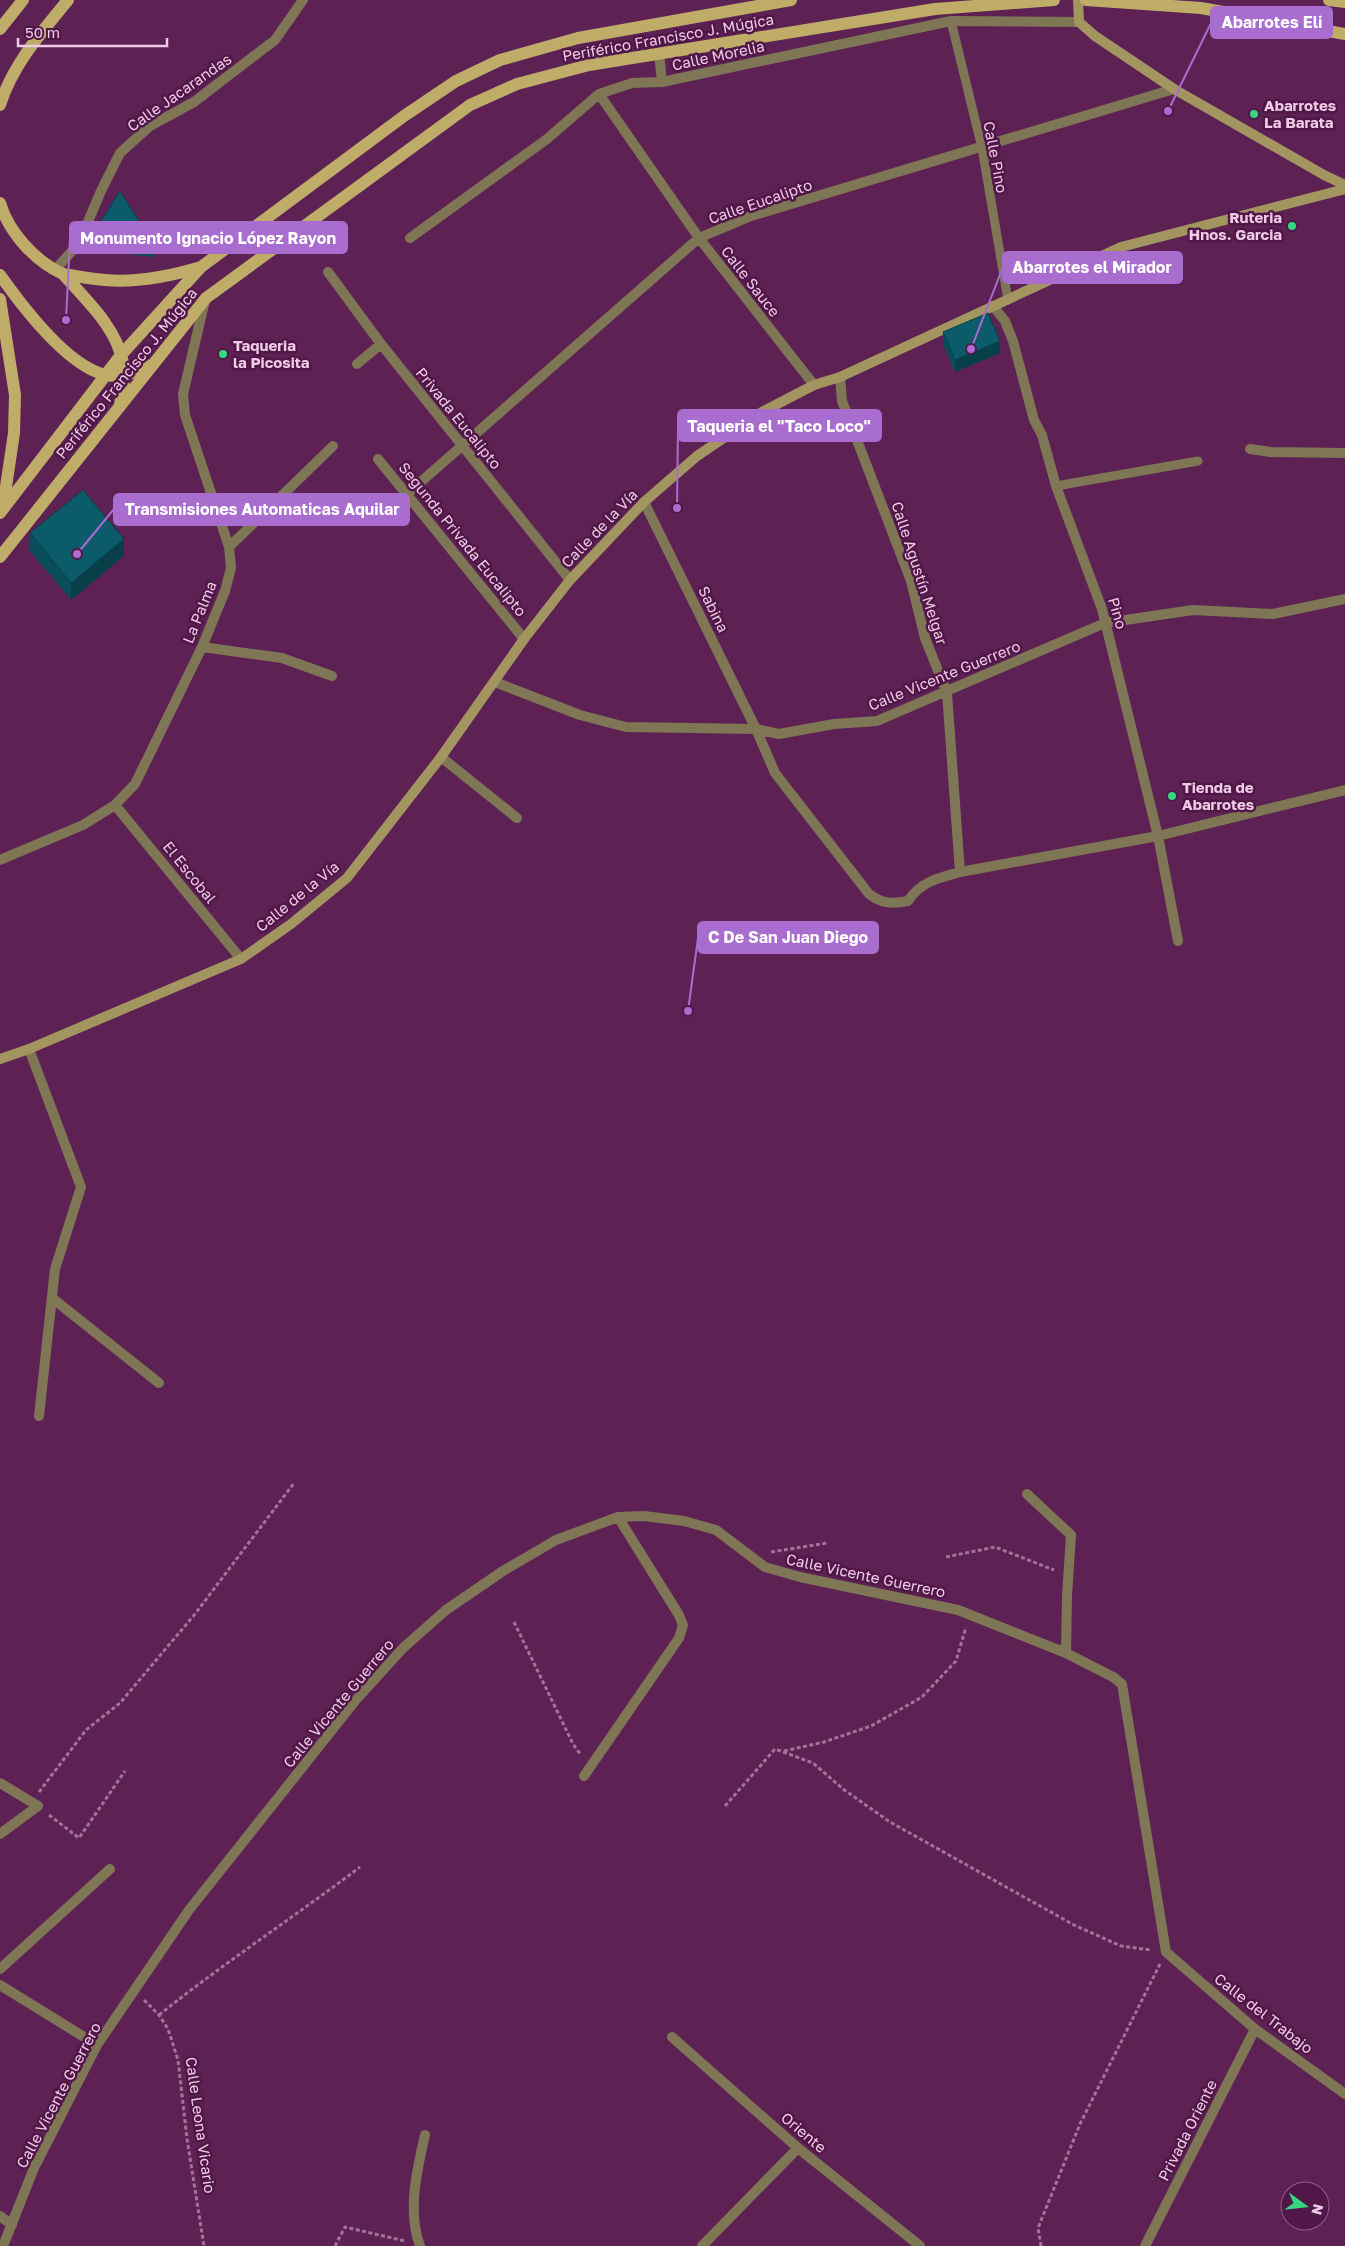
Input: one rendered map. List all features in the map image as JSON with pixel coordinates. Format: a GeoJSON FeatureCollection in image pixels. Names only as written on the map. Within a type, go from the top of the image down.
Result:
{"type":"FeatureCollection","features":[{"type":"Feature","properties":{"kind":"main road"},"geometry":{"type":"LineString","coordinates":[[0,29],[23,0]]}},
{"type":"Feature","properties":{"kind":"main road"},"geometry":{"type":"LineString","coordinates":[[0,105],[12,73],[68,0]]}},
{"type":"Feature","properties":{"kind":"main road","name":"Periférico Francisco J. Múgica"},"geometry":{"type":"LineString","coordinates":[[1,512],[121,355],[201,267],[404,116],[456,81],[500,60],[578,38],[791,0]]}},
{"type":"Feature","properties":{"kind":"main road","name":"Periférico Francisco J. Múgica"},"geometry":{"type":"LineString","coordinates":[[0,557],[206,298],[470,105],[526,82],[589,65],[935,9],[1054,0]]}},
{"type":"Feature","properties":{"kind":"main road"},"geometry":{"type":"LineString","coordinates":[[1086,0],[1201,4],[1345,34]]}},
{"type":"Feature","properties":{"kind":"main road"},"geometry":{"type":"LineString","coordinates":[[1329,0],[1345,2]]}},
{"type":"Feature","properties":{"kind":"main road"},"geometry":{"type":"LineString","coordinates":[[0,203],[12,227],[30,251],[59,272],[104,321],[121,355],[124,375],[120,405]]}},
{"type":"Feature","properties":{"kind":"main road"},"geometry":{"type":"LineString","coordinates":[[59,272],[107,281],[142,279],[180,273],[201,267]]}},
{"type":"Feature","properties":{"kind":"main road"},"geometry":{"type":"LineString","coordinates":[[0,275],[20,303],[64,351],[82,363],[105,375],[124,375],[153,365]]}},
{"type":"Feature","properties":{"kind":"main road"},"geometry":{"type":"LineString","coordinates":[[0,299],[15,395],[14,433],[1,512]]}},
{"type":"Feature","properties":{"kind":"street","name":"Calle Jacarandas"},"geometry":{"type":"LineString","coordinates":[[59,272],[79,243],[101,191],[120,153],[150,126],[194,102],[275,40],[303,0]]}},
{"type":"Feature","properties":{"kind":"street"},"geometry":{"type":"LineString","coordinates":[[1078,0],[1079,22],[1095,36],[1174,88],[1345,187]]}},
{"type":"Feature","properties":{"kind":"street","name":"Calle Morelia"},"geometry":{"type":"LineString","coordinates":[[410,238],[547,139],[600,94],[632,83],[662,82],[951,21],[1079,22]]}},
{"type":"Feature","properties":{"kind":"street"},"geometry":{"type":"LineString","coordinates":[[659,53],[662,82]]}},
{"type":"Feature","properties":{"kind":"street","name":"Calle Eucalipto"},"geometry":{"type":"LineString","coordinates":[[407,494],[699,238],[751,216],[982,148],[1174,88]]}},
{"type":"Feature","properties":{"kind":"street","name":"Calle Sauce"},"geometry":{"type":"LineString","coordinates":[[600,94],[699,238],[814,386]]}},
{"type":"Feature","properties":{"kind":"street","name":"Calle de la Vía"},"geometry":{"type":"LineString","coordinates":[[0,1059],[29,1049],[241,959],[291,924],[347,878],[441,757],[524,639],[570,580],[644,502],[697,456],[762,412],[814,386],[840,377],[1121,247],[1345,187]]}},
{"type":"Feature","properties":{"kind":"street","name":"Privada Eucalipto"},"geometry":{"type":"LineString","coordinates":[[328,272],[381,344],[570,580]]}},
{"type":"Feature","properties":{"kind":"street","name":"La Palma"},"geometry":{"type":"LineString","coordinates":[[0,860],[83,825],[115,804],[135,784],[202,647],[225,591],[230,568],[229,547],[184,415],[183,394],[206,298]]}},
{"type":"Feature","properties":{"kind":"street","name":"Pino"},"geometry":{"type":"LineString","coordinates":[[993,306],[1005,321],[1013,341],[1034,420],[1042,435],[1056,486],[1088,569],[1105,623],[1158,836],[1178,941]]}},
{"type":"Feature","properties":{"kind":"street"},"geometry":{"type":"LineString","coordinates":[[357,364],[381,344]]}},
{"type":"Feature","properties":{"kind":"street","name":"Calle Agustín Melgar"},"geometry":{"type":"LineString","coordinates":[[840,377],[842,401],[911,581],[925,638],[947,693],[960,872]]}},
{"type":"Feature","properties":{"kind":"street"},"geometry":{"type":"LineString","coordinates":[[229,547],[333,446]]}},
{"type":"Feature","properties":{"kind":"street"},"geometry":{"type":"LineString","coordinates":[[1250,449],[1271,452],[1345,453]]}},
{"type":"Feature","properties":{"kind":"street","name":"Segunda Privada Eucalipto"},"geometry":{"type":"LineString","coordinates":[[378,459],[524,639]]}},
{"type":"Feature","properties":{"kind":"street","name":"Sabina"},"geometry":{"type":"LineString","coordinates":[[644,502],[756,729],[775,773],[869,894],[878,901],[888,903],[908,901],[916,889],[930,881],[960,872]]}},
{"type":"Feature","properties":{"kind":"street","name":"Calle Vicente Guerrero"},"geometry":{"type":"LineString","coordinates":[[495,682],[580,715],[626,727],[756,729],[779,734],[834,724],[877,722],[1105,623],[1193,610],[1273,614],[1345,599]]}},
{"type":"Feature","properties":{"kind":"street"},"geometry":{"type":"LineString","coordinates":[[202,647],[282,658],[332,676]]}},
{"type":"Feature","properties":{"kind":"street"},"geometry":{"type":"LineString","coordinates":[[441,757],[516,818]]}},
{"type":"Feature","properties":{"kind":"street"},"geometry":{"type":"LineString","coordinates":[[960,872],[1158,836],[1345,790]]}},
{"type":"Feature","properties":{"kind":"street","name":"El Escobal"},"geometry":{"type":"LineString","coordinates":[[115,804],[241,959]]}},
{"type":"Feature","properties":{"kind":"street"},"geometry":{"type":"LineString","coordinates":[[29,1049],[81,1187],[55,1269],[39,1416]]}},
{"type":"Feature","properties":{"kind":"street"},"geometry":{"type":"LineString","coordinates":[[52,1298],[159,1383]]}},
{"type":"Feature","properties":{"kind":"street"},"geometry":{"type":"LineString","coordinates":[[1027,1494],[1071,1535],[1066,1653]]}},
{"type":"Feature","properties":{"kind":"street","name":"Calle Vicente Guerrero"},"geometry":{"type":"LineString","coordinates":[[3,2246],[34,2168],[97,2045],[189,1910],[355,1701],[403,1648],[446,1610],[502,1571],[556,1540],[618,1517],[644,1516],[684,1521],[716,1530],[766,1568],[800,1578],[958,1610],[1066,1653],[1113,1677],[1122,1684],[1166,1952]]}},
{"type":"Feature","properties":{"kind":"street"},"geometry":{"type":"LineString","coordinates":[[586,1772],[679,1638],[683,1625],[679,1615],[618,1517]]}},
{"type":"Feature","properties":{"kind":"street"},"geometry":{"type":"LineString","coordinates":[[0,1783],[34,1804],[0,1834]]}},
{"type":"Feature","properties":{"kind":"street"},"geometry":{"type":"LineString","coordinates":[[0,1968],[110,1869]]}},
{"type":"Feature","properties":{"kind":"street","name":"Calle del Trabajo"},"geometry":{"type":"LineString","coordinates":[[1166,1952],[1255,2029],[1345,2094]]}},
{"type":"Feature","properties":{"kind":"street"},"geometry":{"type":"LineString","coordinates":[[0,1985],[97,2045]]}},
{"type":"Feature","properties":{"kind":"street","name":"Privada Oriente"},"geometry":{"type":"LineString","coordinates":[[1145,2246],[1255,2029]]}},
{"type":"Feature","properties":{"kind":"street","name":"Oriente"},"geometry":{"type":"LineString","coordinates":[[672,2037],[798,2148],[920,2246]]}},
{"type":"Feature","properties":{"kind":"street"},"geometry":{"type":"LineString","coordinates":[[420,2246],[415,2232],[415,2176],[425,2135]]}},
{"type":"Feature","properties":{"kind":"street"},"geometry":{"type":"LineString","coordinates":[[702,2246],[798,2148]]}},
{"type":"Feature","properties":{"kind":"street"},"geometry":{"type":"LineString","coordinates":[[0,2216],[12,2225]]}},
{"type":"Feature","properties":{"kind":"lane","name":"Calle Pino"},"geometry":{"type":"LineString","coordinates":[[951,21],[982,148],[1008,300]]}},
{"type":"Feature","properties":{"kind":"lane"},"geometry":{"type":"LineString","coordinates":[[1056,486],[1198,461]]}},
{"type":"Feature","properties":{"kind":"path"},"geometry":{"type":"LineString","coordinates":[[125,1771],[80,1838],[34,1804],[86,1730],[120,1703],[189,1621],[294,1483]]}},
{"type":"Feature","properties":{"kind":"path"},"geometry":{"type":"LineString","coordinates":[[749,1556],[827,1543]]}},
{"type":"Feature","properties":{"kind":"path"},"geometry":{"type":"LineString","coordinates":[[946,1557],[995,1547],[1069,1576]]}},
{"type":"Feature","properties":{"kind":"path"},"geometry":{"type":"LineString","coordinates":[[783,1752],[824,1742],[871,1726],[922,1697],[956,1661],[970,1614]]}},
{"type":"Feature","properties":{"kind":"path"},"geometry":{"type":"LineString","coordinates":[[514,1622],[586,1772]]}},
{"type":"Feature","properties":{"kind":"path"},"geometry":{"type":"LineString","coordinates":[[725,1806],[775,1749],[813,1763],[843,1789],[890,1822],[1074,1925],[1121,1946],[1166,1952],[1080,2124],[1038,2228],[1041,2246]]}},
{"type":"Feature","properties":{"kind":"path"},"geometry":{"type":"LineString","coordinates":[[159,2015],[209,1974],[291,1919],[360,1867]]}},
{"type":"Feature","properties":{"kind":"path","name":"Calle Leona Vicario"},"geometry":{"type":"LineString","coordinates":[[134,1991],[159,2015],[168,2029],[178,2060],[187,2140],[204,2246]]}},
{"type":"Feature","properties":{"kind":"path"},"geometry":{"type":"LineString","coordinates":[[335,2246],[345,2227],[420,2246]]}},
{"type":"Feature","properties":{"kind":"building"},"geometry":{"type":"Polygon","coordinates":[[[120,191],[154,245],[90,238],[120,191]]]}},
{"type":"Feature","properties":{"kind":"building"},"geometry":{"type":"Polygon","coordinates":[[[988,313],[1000,341],[955,360],[943,332],[988,313]]]}},
{"type":"Feature","properties":{"kind":"building"},"geometry":{"type":"Polygon","coordinates":[[[83,490],[124,539],[71,583],[30,533],[83,490]]]}},
{"type":"Feature","properties":{"kind":"place","name":"Abarrotes Eli"},"geometry":{"type":"Point","coordinates":[1168,111]}},
{"type":"Feature","properties":{"kind":"place","name":"Abarrotes La Barata"},"geometry":{"type":"Point","coordinates":[1254,114]}},
{"type":"Feature","properties":{"kind":"place","name":"Ruteria Hnos. Garcia"},"geometry":{"type":"Point","coordinates":[1292,226]}},
{"type":"Feature","properties":{"kind":"place","name":"Monumento Ignacio López Rayon"},"geometry":{"type":"Point","coordinates":[66,320]}},
{"type":"Feature","properties":{"kind":"place","name":"Abarrotes el Mirador"},"geometry":{"type":"Point","coordinates":[971,349]}},
{"type":"Feature","properties":{"kind":"place","name":"Taqueria la Picosita"},"geometry":{"type":"Point","coordinates":[223,354]}},
{"type":"Feature","properties":{"kind":"place","name":"Taqueria el \"Taco Loco\""},"geometry":{"type":"Point","coordinates":[677,508]}},
{"type":"Feature","properties":{"kind":"place","name":"Transmisiones Automaticas Aquilar"},"geometry":{"type":"Point","coordinates":[77,554]}},
{"type":"Feature","properties":{"kind":"place","name":"Tienda de Abarrotes"},"geometry":{"type":"Point","coordinates":[1172,796]}},
{"type":"Feature","properties":{"kind":"place","name":"C De San Juan Diego"},"geometry":{"type":"Point","coordinates":[688,1011]}}]}
